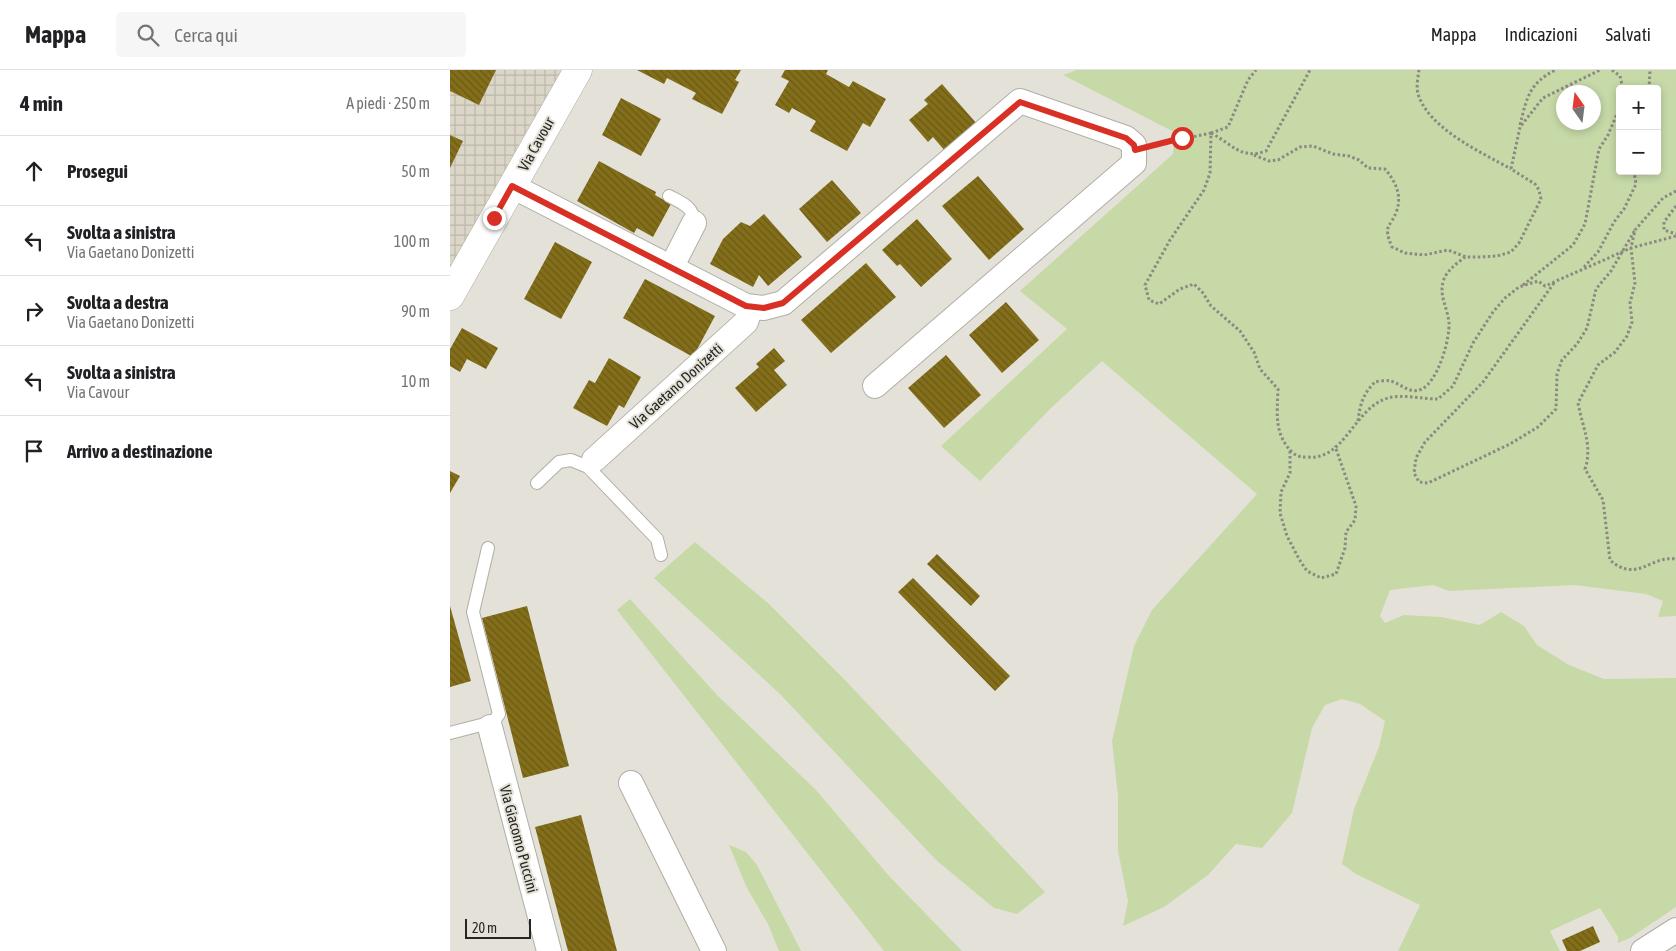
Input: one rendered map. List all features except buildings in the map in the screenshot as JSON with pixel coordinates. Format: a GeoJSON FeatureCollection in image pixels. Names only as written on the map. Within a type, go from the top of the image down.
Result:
{"type":"FeatureCollection","features":[{"type":"Feature","properties":{"kind":"street","name":"Via Cavour"},"geometry":{"type":"LineString","coordinates":[[450,296],[578,70]]}},
{"type":"Feature","properties":{"kind":"street"},"geometry":{"type":"LineString","coordinates":[[512,186],[751,307],[764,308],[783,303],[1020,102],[1126,138],[1134,145],[1134,163],[875,386]]}},
{"type":"Feature","properties":{"kind":"street"},"geometry":{"type":"LineString","coordinates":[[672,266],[694,223]]}},
{"type":"Feature","properties":{"kind":"street","name":"Via Gaetano Donizetti"},"geometry":{"type":"LineString","coordinates":[[591,464],[746,322],[751,307]]}},
{"type":"Feature","properties":{"kind":"street","name":"Via Giacomo Puccini"},"geometry":{"type":"LineString","coordinates":[[490,727],[549,951]]}},
{"type":"Feature","properties":{"kind":"street"},"geometry":{"type":"LineString","coordinates":[[631,783],[714,951]]}},
{"type":"Feature","properties":{"kind":"street"},"geometry":{"type":"LineString","coordinates":[[1643,951],[1676,930]]}},
{"type":"Feature","properties":{"kind":"lane"},"geometry":{"type":"LineString","coordinates":[[669,196],[688,206],[694,214],[694,223]]}},
{"type":"Feature","properties":{"kind":"lane"},"geometry":{"type":"LineString","coordinates":[[537,483],[559,462],[571,460],[591,464],[657,539],[661,555]]}},
{"type":"Feature","properties":{"kind":"lane"},"geometry":{"type":"LineString","coordinates":[[450,733],[481,725],[490,727],[500,714],[472,612],[488,548]]}},
{"type":"Feature","properties":{"kind":"path"},"geometry":{"type":"LineString","coordinates":[[1135,150],[1211,133],[1228,127],[1248,80],[1256,70]]}},
{"type":"Feature","properties":{"kind":"path"},"geometry":{"type":"LineString","coordinates":[[1254,156],[1266,151],[1310,70]]}},
{"type":"Feature","properties":{"kind":"path"},"geometry":{"type":"LineString","coordinates":[[1211,133],[1238,151],[1270,160],[1278,160],[1300,147],[1313,146],[1333,154],[1349,156],[1359,160],[1368,168],[1385,170],[1394,180],[1398,191],[1397,210],[1388,223],[1388,237],[1392,248],[1405,253],[1424,255],[1448,250],[1466,257],[1497,256],[1511,252],[1527,228],[1541,199],[1540,190],[1535,184],[1511,169],[1447,133],[1430,113],[1418,93],[1419,70]]}},
{"type":"Feature","properties":{"kind":"path"},"geometry":{"type":"LineString","coordinates":[[1511,169],[1520,127],[1532,87],[1539,79],[1555,70]]}},
{"type":"Feature","properties":{"kind":"path"},"geometry":{"type":"LineString","coordinates":[[1520,127],[1543,98],[1600,70]]}},
{"type":"Feature","properties":{"kind":"path"},"geometry":{"type":"LineString","coordinates":[[1612,70],[1620,76],[1622,85]]}},
{"type":"Feature","properties":{"kind":"path"},"geometry":{"type":"LineString","coordinates":[[1649,85],[1650,70]]}},
{"type":"Feature","properties":{"kind":"path"},"geometry":{"type":"LineString","coordinates":[[1211,133],[1210,173],[1204,190],[1170,240],[1145,285],[1150,300],[1160,304],[1180,289],[1194,284],[1203,293],[1211,306],[1240,331],[1254,352],[1260,369],[1278,389],[1277,418],[1283,444],[1296,456],[1317,458],[1331,452],[1358,422],[1388,398],[1438,399],[1453,386],[1473,343],[1493,312],[1505,298],[1543,271],[1573,245],[1586,224],[1599,149],[1616,115]]}},
{"type":"Feature","properties":{"kind":"path"},"geometry":{"type":"LineString","coordinates":[[1583,268],[1598,252],[1614,222],[1624,209],[1636,184],[1635,175]]}},
{"type":"Feature","properties":{"kind":"path"},"geometry":{"type":"LineString","coordinates":[[1554,282],[1483,382],[1425,442],[1416,458],[1414,473],[1419,482],[1428,483],[1510,444],[1538,427],[1556,409],[1557,374],[1562,360],[1577,344],[1587,328],[1596,289],[1611,271],[1635,230],[1663,198],[1676,191]]}},
{"type":"Feature","properties":{"kind":"path"},"geometry":{"type":"LineString","coordinates":[[1676,206],[1664,222],[1664,230],[1676,235]]}},
{"type":"Feature","properties":{"kind":"path"},"geometry":{"type":"LineString","coordinates":[[1635,230],[1631,248],[1635,283],[1630,303],[1632,322],[1626,336],[1614,352],[1598,365],[1578,403],[1588,440],[1589,457],[1585,469],[1603,500],[1610,560],[1620,569],[1636,570],[1668,558],[1676,559]]}},
{"type":"Feature","properties":{"kind":"path"},"geometry":{"type":"LineString","coordinates":[[1519,287],[1538,281],[1545,286],[1631,248],[1676,235]]}},
{"type":"Feature","properties":{"kind":"path"},"geometry":{"type":"LineString","coordinates":[[1358,422],[1360,404],[1366,391],[1375,382],[1391,380],[1413,390],[1423,388],[1431,380],[1441,362],[1449,324],[1441,293],[1443,281],[1448,272],[1466,257]]}},
{"type":"Feature","properties":{"kind":"path"},"geometry":{"type":"LineString","coordinates":[[1290,450],[1290,473],[1281,492],[1280,513],[1287,536],[1299,559],[1307,571],[1321,578],[1336,574],[1340,568],[1346,532],[1355,520],[1356,506],[1335,446]]}},
{"type":"Feature","properties":{"kind":"shaded area"},"geometry":{"type":"Polygon","coordinates":[[[450,70],[565,70],[450,277],[450,70]]]}},
{"type":"Feature","properties":{"kind":"green space"},"geometry":{"type":"Polygon","coordinates":[[[1077,70],[1676,70],[1676,616],[1658,617],[1663,601],[1646,594],[1574,585],[1449,591],[1433,585],[1390,590],[1380,616],[1385,623],[1404,615],[1441,617],[1480,625],[1501,612],[1524,626],[1537,645],[1569,665],[1604,679],[1676,678],[1676,907],[1630,938],[1618,943],[1618,937],[1600,908],[1550,931],[1560,951],[1398,951],[1420,905],[1356,874],[1342,864],[1354,809],[1379,747],[1385,721],[1360,704],[1342,699],[1325,705],[1312,728],[1292,813],[1262,848],[1236,844],[1208,875],[1164,907],[1123,926],[1128,901],[1118,851],[1118,796],[1112,741],[1134,646],[1152,610],[1257,494],[1102,361],[1051,408],[980,481],[941,446],[1067,329],[1020,291],[1173,154],[1174,132],[1063,75],[1077,70]]]}},
{"type":"Feature","properties":{"kind":"green space"},"geometry":{"type":"Polygon","coordinates":[[[695,542],[768,603],[844,679],[1045,892],[1017,914],[994,908],[936,860],[781,695],[654,578],[695,542]]]}},
{"type":"Feature","properties":{"kind":"green space"},"geometry":{"type":"Polygon","coordinates":[[[630,599],[717,695],[816,790],[889,876],[962,951],[884,951],[617,610],[630,599]]]}},
{"type":"Feature","properties":{"kind":"green space"},"geometry":{"type":"Polygon","coordinates":[[[729,845],[746,852],[757,865],[801,951],[779,951],[768,924],[747,888],[729,845]]]}},
{"type":"Feature","properties":{"kind":"route"},"geometry":{"type":"LineString","coordinates":[[494,218],[512,186],[672,266],[746,306],[764,308],[783,303],[823,267],[1020,102],[1126,138],[1134,145],[1135,150],[1182,138]]}}]}
